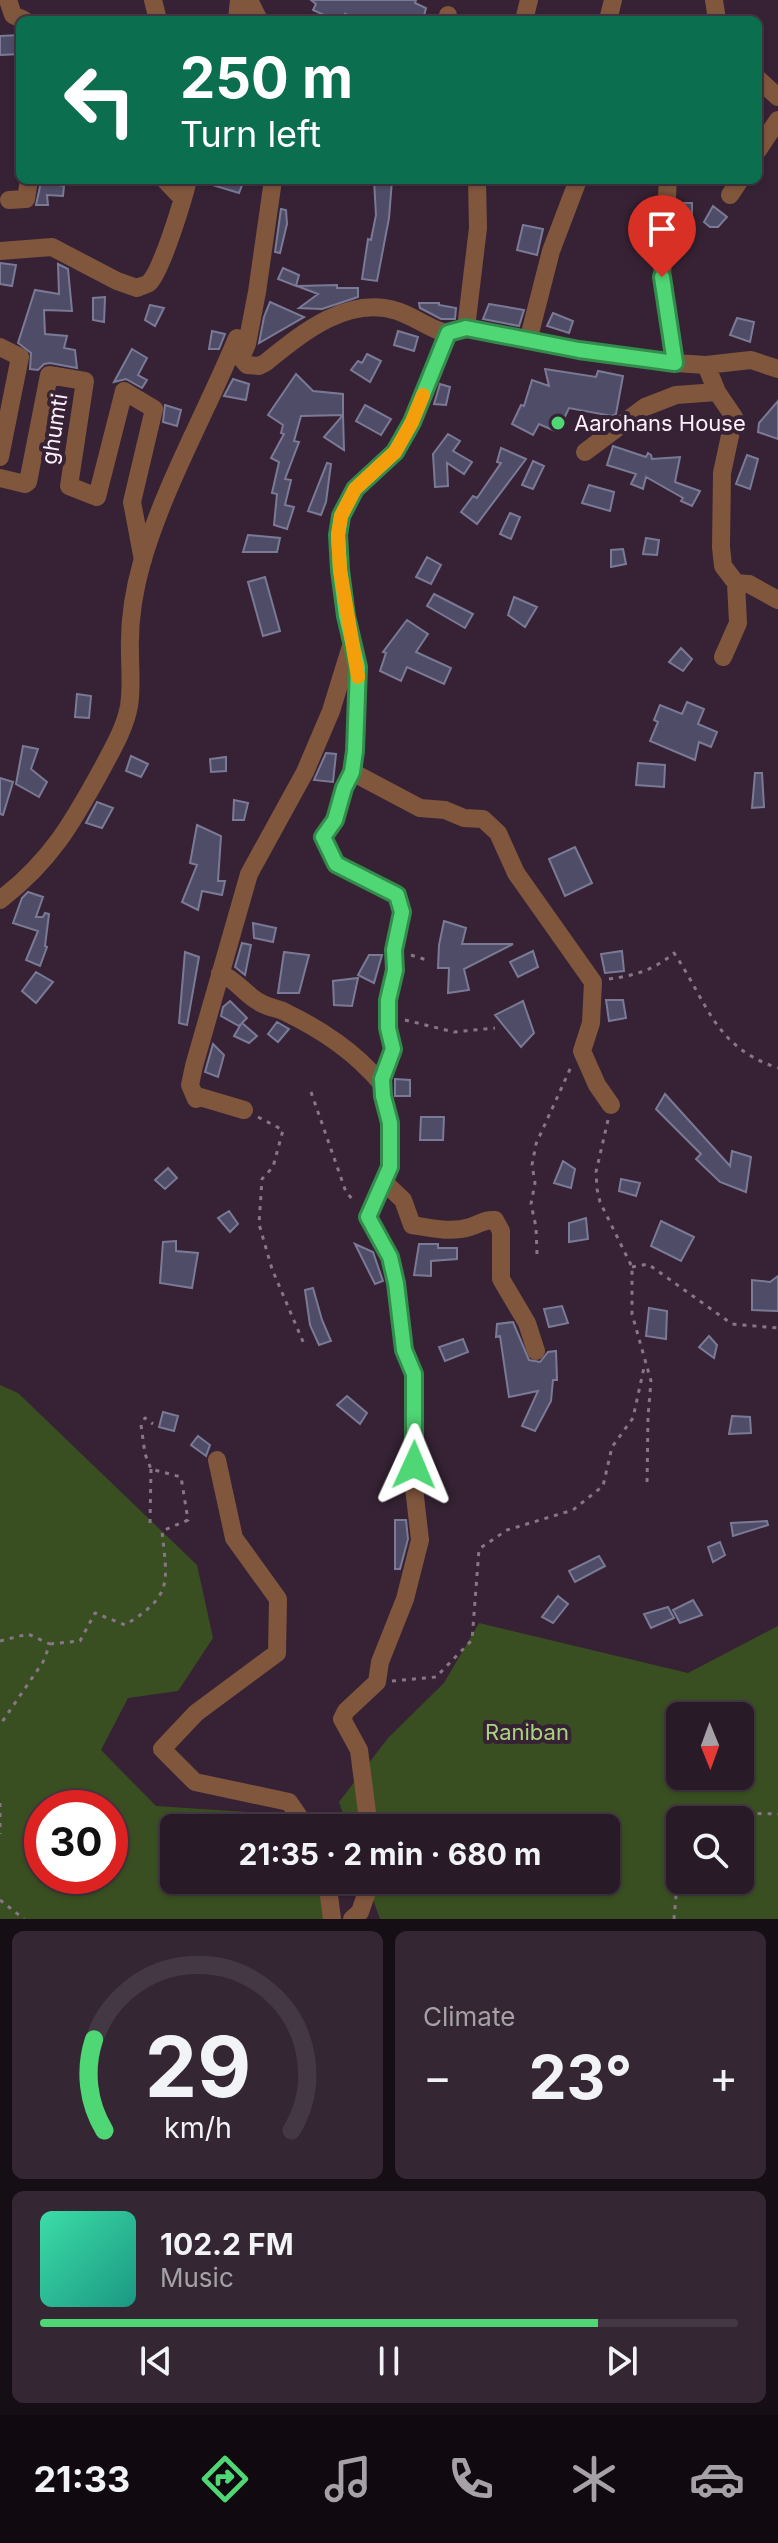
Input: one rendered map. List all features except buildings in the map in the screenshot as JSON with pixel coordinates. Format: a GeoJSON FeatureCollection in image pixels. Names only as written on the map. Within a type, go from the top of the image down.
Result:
{"type":"FeatureCollection","features":[{"type":"Feature","properties":{"kind":"street"},"geometry":{"type":"LineString","coordinates":[[762,83],[778,97]]}},
{"type":"Feature","properties":{"kind":"street"},"geometry":{"type":"LineString","coordinates":[[762,143],[778,120]]}},
{"type":"Feature","properties":{"kind":"street"},"geometry":{"type":"LineString","coordinates":[[9,200],[26,199],[28,184]]}},
{"type":"Feature","properties":{"kind":"street"},"geometry":{"type":"LineString","coordinates":[[169,184],[183,199]]}},
{"type":"Feature","properties":{"kind":"street"},"geometry":{"type":"LineString","coordinates":[[0,251],[52,247],[137,288],[149,283],[171,235],[187,184]]}},
{"type":"Feature","properties":{"kind":"street"},"geometry":{"type":"LineString","coordinates":[[272,184],[257,292],[247,344],[241,358],[247,365],[253,367],[265,363],[300,335],[330,318],[377,307],[457,331],[675,363],[706,365],[751,360],[778,369]]}},
{"type":"Feature","properties":{"kind":"street"},"geometry":{"type":"LineString","coordinates":[[367,1814],[359,1750],[342,1719],[346,1711],[377,1682],[380,1662],[405,1599],[420,1540],[414,1488],[414,1374],[404,1350],[390,1257],[368,1217],[390,1167],[390,1123],[382,1084],[393,1049],[388,1000],[402,912],[397,895],[336,864],[323,837],[335,820],[352,772],[358,667],[340,570],[338,535],[341,516],[355,489],[395,452],[457,331],[478,228],[477,184]]}},
{"type":"Feature","properties":{"kind":"street"},"geometry":{"type":"LineString","coordinates":[[528,341],[551,251],[576,184]]}},
{"type":"Feature","properties":{"kind":"street"},"geometry":{"type":"LineString","coordinates":[[668,184],[662,277],[675,363]]}},
{"type":"Feature","properties":{"kind":"street"},"geometry":{"type":"LineString","coordinates":[[0,900],[26,879],[63,838],[119,736],[129,709],[133,611],[143,560],[179,466],[214,395],[257,292]]}},
{"type":"Feature","properties":{"kind":"street","name":"ghumti"},"geometry":{"type":"LineString","coordinates":[[0,347],[20,357],[0,457]]}},
{"type":"Feature","properties":{"kind":"street"},"geometry":{"type":"LineString","coordinates":[[706,365],[717,392],[734,417],[722,473],[721,547],[723,566],[736,583],[738,623],[723,657]]}},
{"type":"Feature","properties":{"kind":"street","name":"ghumti"},"geometry":{"type":"LineString","coordinates":[[0,478],[25,484],[29,480],[49,375],[85,381],[69,486],[97,497],[124,391],[154,409],[132,502],[143,560]]}},
{"type":"Feature","properties":{"kind":"street"},"geometry":{"type":"LineString","coordinates":[[585,452],[645,407],[676,395],[717,392]]}},
{"type":"Feature","properties":{"kind":"street"},"geometry":{"type":"LineString","coordinates":[[736,583],[749,584],[778,600]]}},
{"type":"Feature","properties":{"kind":"street"},"geometry":{"type":"LineString","coordinates":[[244,1110],[200,1097],[196,1099],[190,1085],[249,874],[305,772],[331,711],[352,643]]}},
{"type":"Feature","properties":{"kind":"street"},"geometry":{"type":"LineString","coordinates":[[352,772],[420,808],[483,819],[498,833],[516,873],[593,982],[591,1023],[582,1051],[593,1077],[611,1105]]}},
{"type":"Feature","properties":{"kind":"street"},"geometry":{"type":"LineString","coordinates":[[220,973],[230,976],[250,997],[264,1005],[329,1035],[352,1052],[382,1084]]}},
{"type":"Feature","properties":{"kind":"street"},"geometry":{"type":"LineString","coordinates":[[385,1183],[403,1200],[412,1225],[446,1230],[471,1227],[486,1219],[495,1220],[501,1231],[501,1279],[527,1323],[536,1351]]}},
{"type":"Feature","properties":{"kind":"street"},"geometry":{"type":"LineString","coordinates":[[217,1460],[234,1538],[278,1599],[277,1653],[196,1713],[162,1749],[195,1782],[289,1802],[297,1814]]}},
{"type":"Feature","properties":{"kind":"street"},"geometry":{"type":"LineString","coordinates":[[329,1894],[332,1919]]}},
{"type":"Feature","properties":{"kind":"street"},"geometry":{"type":"LineString","coordinates":[[352,1919],[360,1912],[366,1894]]}},
{"type":"Feature","properties":{"kind":"path"},"geometry":{"type":"LineString","coordinates":[[593,982],[632,977],[654,969],[674,953],[692,979],[711,1017],[737,1048],[778,1068]]}},
{"type":"Feature","properties":{"kind":"path"},"geometry":{"type":"LineString","coordinates":[[388,1015],[454,1032],[495,1028]]}},
{"type":"Feature","properties":{"kind":"path"},"geometry":{"type":"LineString","coordinates":[[537,1254],[531,1204],[536,1144],[556,1105],[567,1073],[582,1051]]}},
{"type":"Feature","properties":{"kind":"path"},"geometry":{"type":"LineString","coordinates":[[311,1092],[346,1192],[368,1217]]}},
{"type":"Feature","properties":{"kind":"path"},"geometry":{"type":"LineString","coordinates":[[611,1105],[596,1172],[597,1189],[600,1202],[632,1267],[632,1314],[651,1381],[647,1485]]}},
{"type":"Feature","properties":{"kind":"path"},"geometry":{"type":"LineString","coordinates":[[244,1110],[283,1130],[273,1167],[262,1179],[259,1224],[272,1269],[304,1344]]}},
{"type":"Feature","properties":{"kind":"path"},"geometry":{"type":"LineString","coordinates":[[632,1267],[648,1264],[732,1324],[778,1328]]}},
{"type":"Feature","properties":{"kind":"path"},"geometry":{"type":"LineString","coordinates":[[377,1682],[436,1677],[472,1640],[479,1549],[507,1530],[573,1510],[603,1486],[612,1447],[633,1418],[645,1363]]}},
{"type":"Feature","properties":{"kind":"path"},"geometry":{"type":"LineString","coordinates":[[150,1523],[151,1469],[145,1454],[141,1425],[145,1418],[153,1424]]}},
{"type":"Feature","properties":{"kind":"path"},"geometry":{"type":"LineString","coordinates":[[0,1641],[28,1634],[50,1644],[80,1641],[95,1613],[125,1625],[148,1611],[167,1582],[162,1531],[188,1520],[181,1477],[151,1469]]}},
{"type":"Feature","properties":{"kind":"path"},"geometry":{"type":"LineString","coordinates":[[0,1725],[43,1662],[50,1644]]}},
{"type":"Feature","properties":{"kind":"path"},"geometry":{"type":"LineString","coordinates":[[0,1803],[0,1834]]}},
{"type":"Feature","properties":{"kind":"path"},"geometry":{"type":"LineString","coordinates":[[754,1814],[778,1814]]}},
{"type":"Feature","properties":{"kind":"path"},"geometry":{"type":"LineString","coordinates":[[674,1919],[676,1894]]}},
{"type":"Feature","properties":{"kind":"path"},"geometry":{"type":"LineString","coordinates":[[0,1900],[24,1919]]}},
{"type":"Feature","properties":{"kind":"green space"},"geometry":{"type":"Polygon","coordinates":[[[0,1385],[18,1393],[197,1565],[213,1638],[178,1691],[128,1698],[101,1750],[156,1806],[251,1814],[160,1814],[160,1894],[328,1894],[341,1919],[0,1919],[0,1385]]]}},
{"type":"Feature","properties":{"kind":"green space","name":"Raniban"},"geometry":{"type":"Polygon","coordinates":[[[479,1623],[688,1673],[778,1626],[778,1919],[380,1919],[371,1894],[620,1894],[620,1814],[343,1814],[339,1802],[388,1738],[444,1683],[479,1623]]]}},
{"type":"Feature","properties":{"kind":"slow traffic"},"geometry":{"type":"LineString","coordinates":[[358,677],[340,570],[338,535],[341,516],[355,489],[395,452],[423,395]]}},
{"type":"Feature","properties":{"kind":"place","name":"Aarohans House"},"geometry":{"type":"Point","coordinates":[558,423]}},
{"type":"Feature","properties":{"kind":"route"},"geometry":{"type":"LineString","coordinates":[[414,1465],[414,1374],[404,1350],[390,1257],[368,1217],[390,1167],[390,1123],[382,1079],[393,1049],[388,1028],[388,1000],[402,912],[397,895],[336,864],[323,837],[335,820],[352,772],[355,751],[358,667],[346,616],[340,570],[338,535],[341,516],[355,489],[395,452],[412,422],[448,333],[466,328],[579,350],[675,363],[662,277]]}}]}
